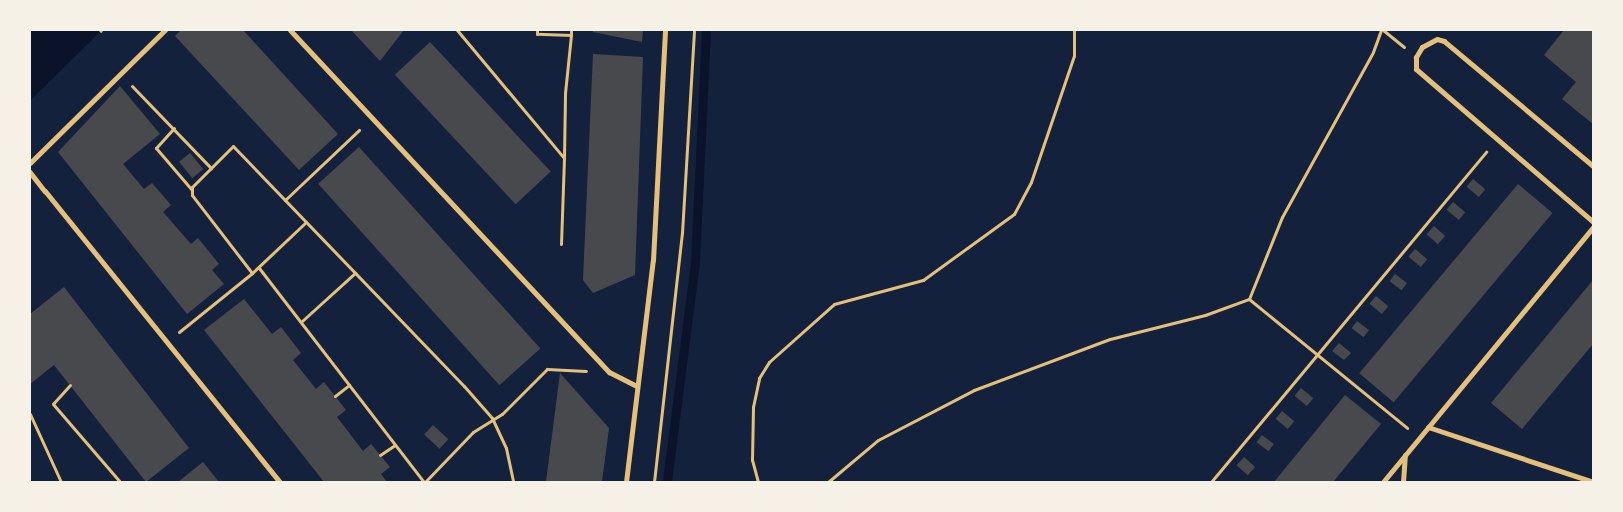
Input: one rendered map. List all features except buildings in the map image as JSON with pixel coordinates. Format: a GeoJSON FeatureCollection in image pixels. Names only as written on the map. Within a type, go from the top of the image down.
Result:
{"type":"FeatureCollection","features":[{"type":"Feature","properties":{"kind":"street"},"geometry":{"type":"LineString","coordinates":[[30,163],[165,30]]}},
{"type":"Feature","properties":{"kind":"street"},"geometry":{"type":"LineString","coordinates":[[290,30],[609,372],[637,386]]}},
{"type":"Feature","properties":{"kind":"street"},"geometry":{"type":"LineString","coordinates":[[626,482],[652,260],[665,30]]}},
{"type":"Feature","properties":{"kind":"street"},"geometry":{"type":"LineString","coordinates":[[1593,166],[1444,41],[1437,40],[1422,47],[1416,57],[1416,70],[1593,222]]}},
{"type":"Feature","properties":{"kind":"street"},"geometry":{"type":"LineString","coordinates":[[30,172],[280,482]]}},
{"type":"Feature","properties":{"kind":"street"},"geometry":{"type":"LineString","coordinates":[[1382,482],[1593,227]]}},
{"type":"Feature","properties":{"kind":"street"},"geometry":{"type":"LineString","coordinates":[[1428,427],[1593,482]]}},
{"type":"Feature","properties":{"kind":"street"},"geometry":{"type":"LineString","coordinates":[[1403,482],[1405,455]]}},
{"type":"Feature","properties":{"kind":"path"},"geometry":{"type":"LineString","coordinates":[[456,30],[564,158]]}},
{"type":"Feature","properties":{"kind":"path"},"geometry":{"type":"LineString","coordinates":[[537,30],[537,34],[571,35]]}},
{"type":"Feature","properties":{"kind":"path"},"geometry":{"type":"LineString","coordinates":[[561,244],[565,93],[571,30]]}},
{"type":"Feature","properties":{"kind":"path"},"geometry":{"type":"LineString","coordinates":[[654,482],[682,233],[694,30]]}},
{"type":"Feature","properties":{"kind":"path"},"geometry":{"type":"LineString","coordinates":[[758,482],[752,460],[753,407],[759,378],[769,362],[834,304],[923,280],[1014,214],[1031,182],[1074,56],[1074,30]]}},
{"type":"Feature","properties":{"kind":"path"},"geometry":{"type":"LineString","coordinates":[[828,482],[878,440],[974,390],[1110,339],[1205,315],[1249,299],[1282,217],[1373,52],[1382,30],[1416,57]]}},
{"type":"Feature","properties":{"kind":"path"},"geometry":{"type":"LineString","coordinates":[[121,75],[212,168]]}},
{"type":"Feature","properties":{"kind":"path"},"geometry":{"type":"LineString","coordinates":[[285,200],[372,117]]}},
{"type":"Feature","properties":{"kind":"path"},"geometry":{"type":"LineString","coordinates":[[174,128],[156,148],[192,190],[252,273]]}},
{"type":"Feature","properties":{"kind":"path"},"geometry":{"type":"LineString","coordinates":[[1211,482],[1496,140]]}},
{"type":"Feature","properties":{"kind":"path"},"geometry":{"type":"LineString","coordinates":[[192,190],[233,146],[493,420],[506,448],[513,482]]}},
{"type":"Feature","properties":{"kind":"path"},"geometry":{"type":"LineString","coordinates":[[167,342],[259,268],[306,222]]}},
{"type":"Feature","properties":{"kind":"path"},"geometry":{"type":"LineString","coordinates":[[259,268],[425,482],[473,432],[493,420],[547,370],[609,372]]}},
{"type":"Feature","properties":{"kind":"path"},"geometry":{"type":"LineString","coordinates":[[301,322],[355,273]]}},
{"type":"Feature","properties":{"kind":"path"},"geometry":{"type":"LineString","coordinates":[[1249,299],[1419,438]]}},
{"type":"Feature","properties":{"kind":"path"},"geometry":{"type":"LineString","coordinates":[[70,385],[53,404],[120,482]]}},
{"type":"Feature","properties":{"kind":"path"},"geometry":{"type":"LineString","coordinates":[[335,396],[350,385]]}},
{"type":"Feature","properties":{"kind":"path"},"geometry":{"type":"LineString","coordinates":[[30,414],[61,482]]}},
{"type":"Feature","properties":{"kind":"path"},"geometry":{"type":"LineString","coordinates":[[380,455],[395,445]]}},
{"type":"Feature","properties":{"kind":"water"},"geometry":{"type":"Polygon","coordinates":[[[30,30],[102,30],[30,101],[30,30]]]}},
{"type":"Feature","properties":{"kind":"waterway"},"geometry":{"type":"LineString","coordinates":[[667,481],[695,263],[706,30]]}}]}
